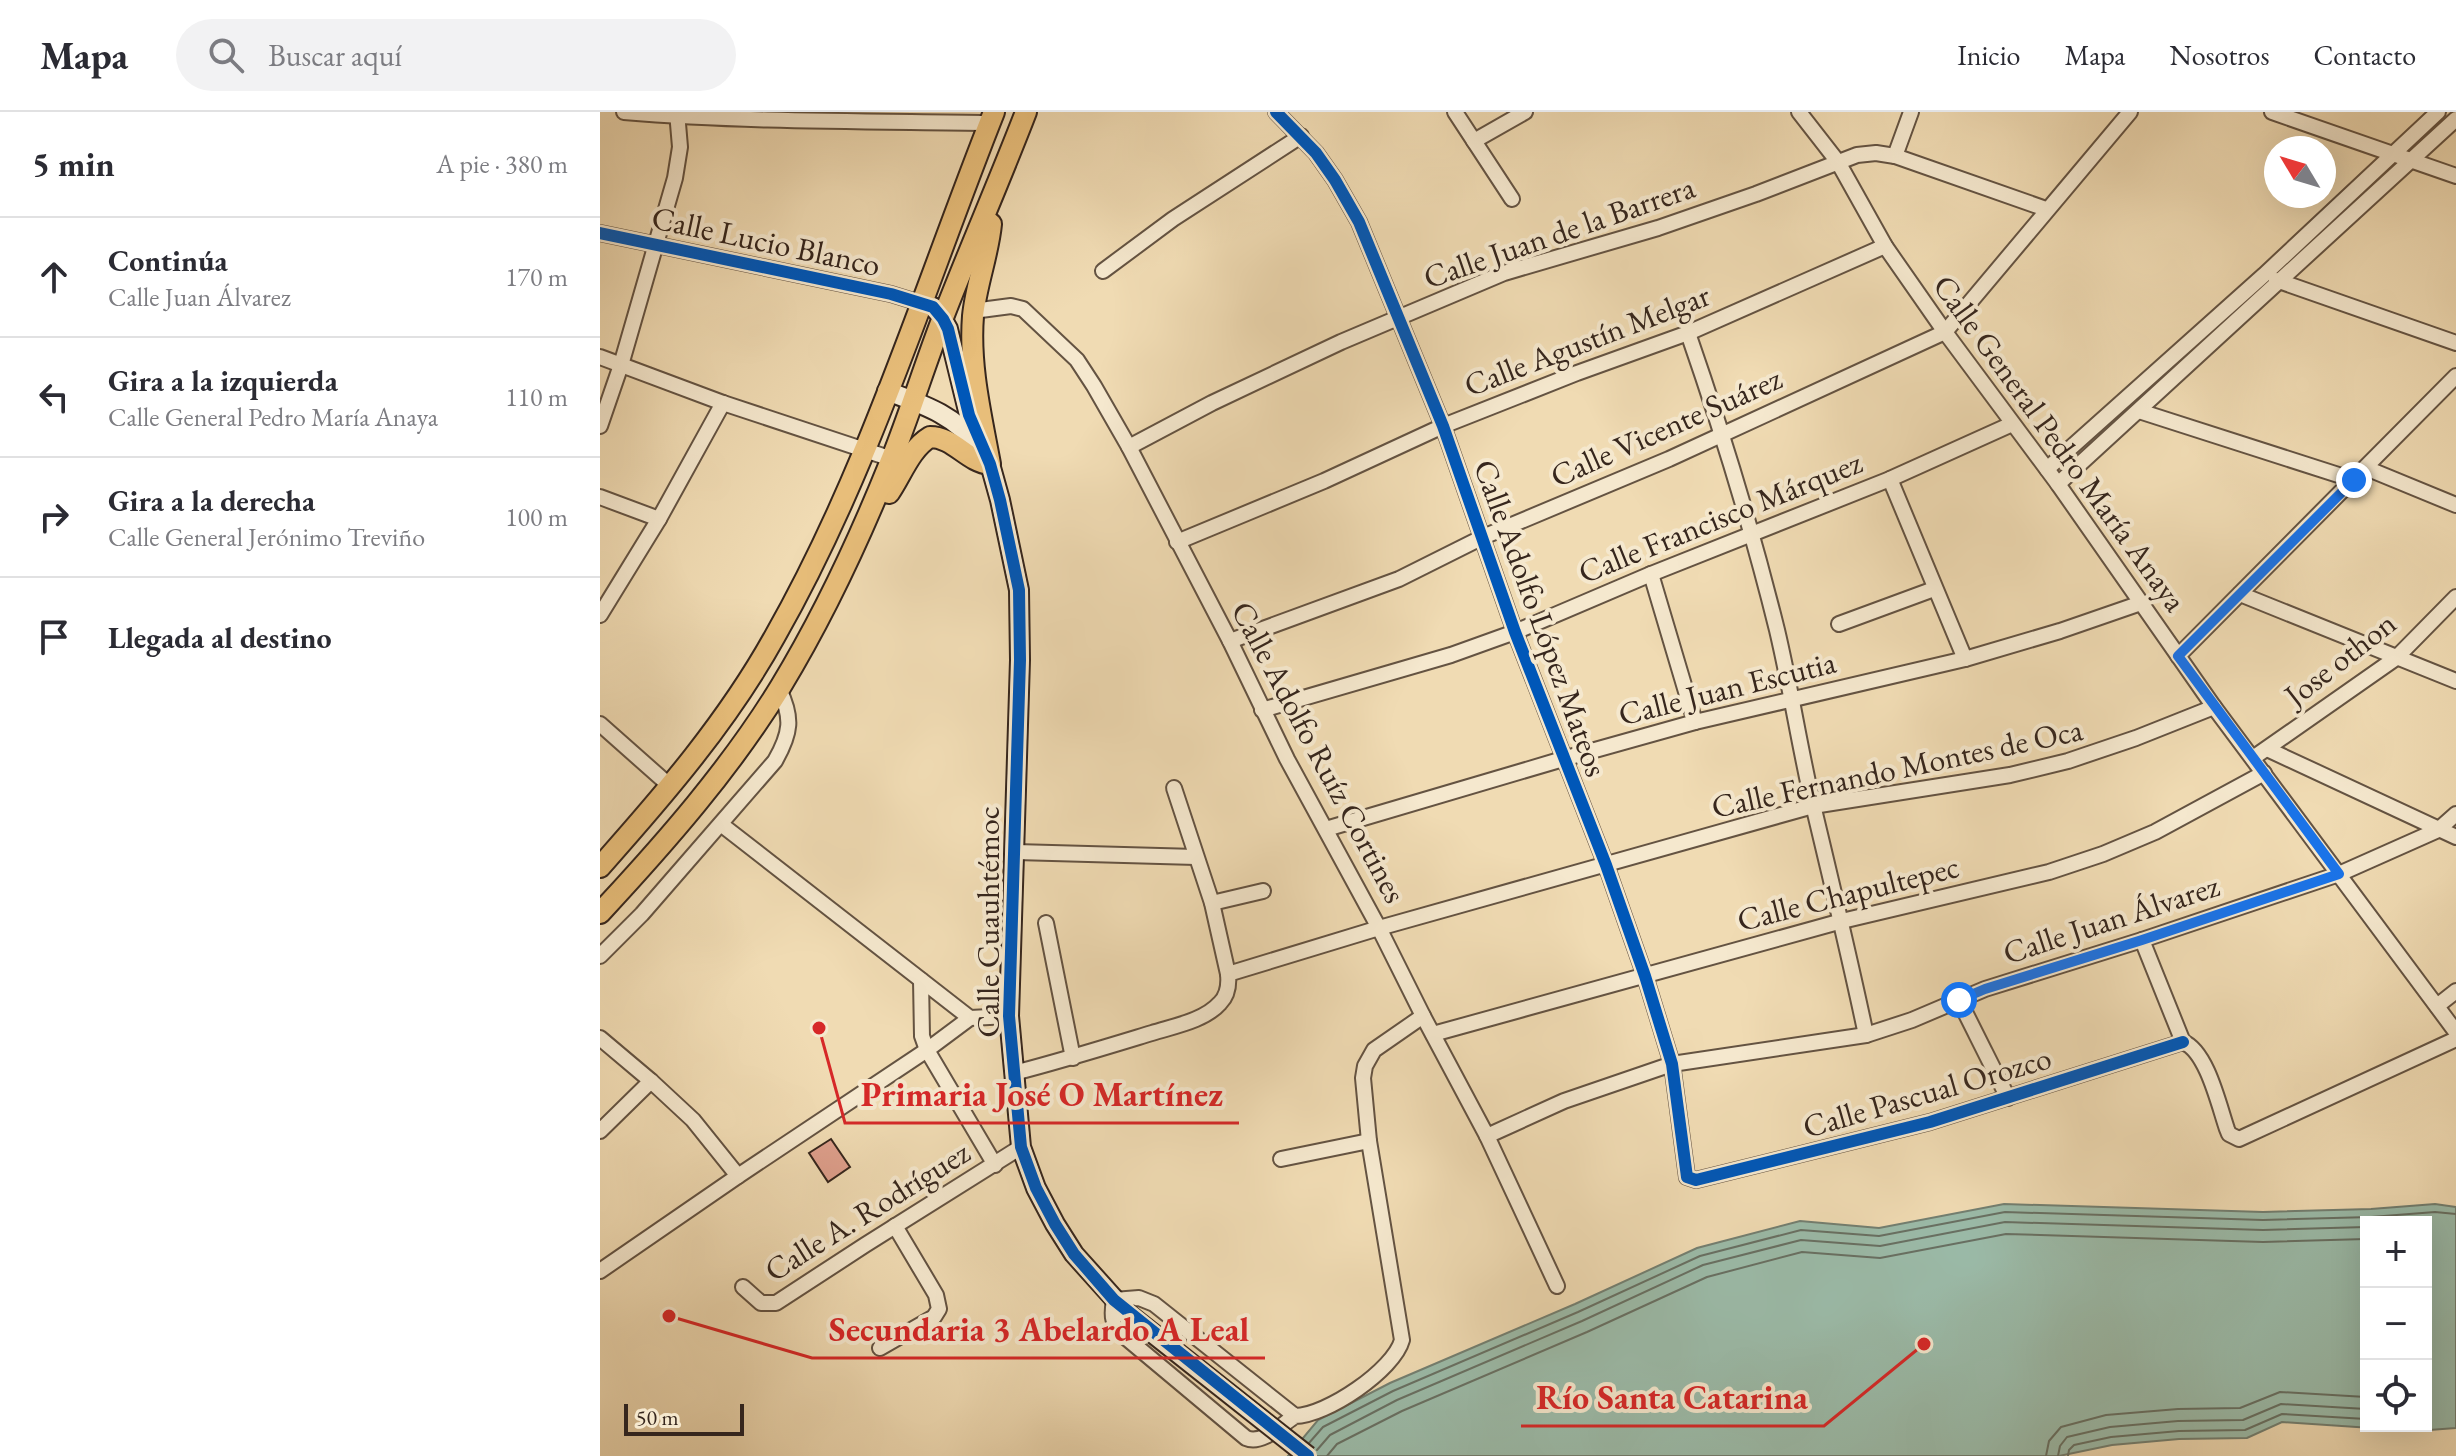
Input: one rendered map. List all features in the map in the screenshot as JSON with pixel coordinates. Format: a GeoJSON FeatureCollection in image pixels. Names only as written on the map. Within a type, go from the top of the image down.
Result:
{"type":"FeatureCollection","features":[{"type":"Feature","properties":{"kind":"main road"},"geometry":{"type":"LineString","coordinates":[[600,913],[728,762],[779,689],[821,616],[892,459],[943,319],[1026,112]]}},
{"type":"Feature","properties":{"kind":"main road"},"geometry":{"type":"LineString","coordinates":[[600,867],[709,736],[775,637],[844,499],[992,117]]}},
{"type":"Feature","properties":{"kind":"main road"},"geometry":{"type":"LineString","coordinates":[[870,513],[891,490],[916,449],[930,437],[945,440],[980,463],[990,464],[973,375],[971,339],[973,311],[990,234],[989,207]]}},
{"type":"Feature","properties":{"kind":"street"},"geometry":{"type":"LineString","coordinates":[[624,112],[835,122],[992,117]]}},
{"type":"Feature","properties":{"kind":"street"},"geometry":{"type":"LineString","coordinates":[[1455,112],[1512,199]]}},
{"type":"Feature","properties":{"kind":"street"},"geometry":{"type":"LineString","coordinates":[[1474,141],[1525,112]]}},
{"type":"Feature","properties":{"kind":"street","name":"Calle General Pedro María Anaya"},"geometry":{"type":"LineString","coordinates":[[1799,112],[1838,162],[1885,246],[1945,332],[2058,484],[2214,707],[2456,1032]]}},
{"type":"Feature","properties":{"kind":"street"},"geometry":{"type":"LineString","coordinates":[[1895,156],[1911,112]]}},
{"type":"Feature","properties":{"kind":"street"},"geometry":{"type":"LineString","coordinates":[[1945,332],[2130,112]]}},
{"type":"Feature","properties":{"kind":"street"},"geometry":{"type":"LineString","coordinates":[[2272,112],[2456,176]]}},
{"type":"Feature","properties":{"kind":"street"},"geometry":{"type":"LineString","coordinates":[[2047,469],[2264,275],[2438,112]]}},
{"type":"Feature","properties":{"kind":"street"},"geometry":{"type":"LineString","coordinates":[[600,426],[621,365],[675,178],[680,147],[678,114]]}},
{"type":"Feature","properties":{"kind":"street","name":"Calle Adolfo López Mateos"},"geometry":{"type":"LineString","coordinates":[[1286,115],[1335,180],[1359,222],[1443,426],[1515,632],[1606,865],[1645,976],[1672,1064],[1685,1173]]}},
{"type":"Feature","properties":{"kind":"street"},"geometry":{"type":"LineString","coordinates":[[2058,484],[2456,119]]}},
{"type":"Feature","properties":{"kind":"street"},"geometry":{"type":"LineString","coordinates":[[1103,271],[1173,219],[1301,136]]}},
{"type":"Feature","properties":{"kind":"street","name":"Calle Juan de la Barrera"},"geometry":{"type":"LineString","coordinates":[[1129,447],[1226,396],[1341,342],[1504,273],[1658,228],[1857,155],[1876,153],[1895,156],[2046,209]]}},
{"type":"Feature","properties":{"kind":"street","name":"Calle Lucio Blanco"},"geometry":{"type":"LineString","coordinates":[[600,233],[891,294],[920,303]]}},
{"type":"Feature","properties":{"kind":"street","name":"Calle Agustín Melgar"},"geometry":{"type":"LineString","coordinates":[[1177,542],[1324,481],[1443,426],[1688,333],[1885,246]]}},
{"type":"Feature","properties":{"kind":"street"},"geometry":{"type":"LineString","coordinates":[[2264,275],[2456,343]]}},
{"type":"Feature","properties":{"kind":"street"},"geometry":{"type":"LineString","coordinates":[[920,303],[933,307],[943,319],[969,415],[990,464]]}},
{"type":"Feature","properties":{"kind":"street","name":"Calle Adolfo Ruíz Cortines"},"geometry":{"type":"LineString","coordinates":[[973,311],[1011,306],[1029,314],[1077,360],[1129,447],[1230,641],[1262,710],[1487,1136],[1557,1286]]}},
{"type":"Feature","properties":{"kind":"street","name":"Calle Vicente Suárez"},"geometry":{"type":"LineString","coordinates":[[1230,641],[1399,579],[1483,537],[1723,435],[1945,332]]}},
{"type":"Feature","properties":{"kind":"street"},"geometry":{"type":"LineString","coordinates":[[1688,333],[1723,435],[1752,534],[1866,1035]]}},
{"type":"Feature","properties":{"kind":"street"},"geometry":{"type":"LineString","coordinates":[[600,357],[723,403],[892,459]]}},
{"type":"Feature","properties":{"kind":"street"},"geometry":{"type":"LineString","coordinates":[[2178,656],[2456,376]]}},
{"type":"Feature","properties":{"kind":"street"},"geometry":{"type":"LineString","coordinates":[[887,391],[935,410],[958,425],[990,464]]}},
{"type":"Feature","properties":{"kind":"street"},"geometry":{"type":"LineString","coordinates":[[600,615],[659,519],[723,403]]}},
{"type":"Feature","properties":{"kind":"street"},"geometry":{"type":"LineString","coordinates":[[2139,411],[2354,480]]}},
{"type":"Feature","properties":{"kind":"street","name":"Calle Francisco Márquez"},"geometry":{"type":"LineString","coordinates":[[1262,710],[1451,655],[1515,632],[1890,479],[2012,424]]}},
{"type":"Feature","properties":{"kind":"street","name":"Calle Cuauhtémoc"},"geometry":{"type":"LineString","coordinates":[[990,464],[1008,531],[1019,590],[1020,660],[1009,1016],[1021,1147],[1036,1188],[1055,1224],[1074,1254],[1120,1306],[1308,1456]]}},
{"type":"Feature","properties":{"kind":"street"},"geometry":{"type":"LineString","coordinates":[[2366,468],[2456,505]]}},
{"type":"Feature","properties":{"kind":"street"},"geometry":{"type":"LineString","coordinates":[[1890,479],[1965,659]]}},
{"type":"Feature","properties":{"kind":"street"},"geometry":{"type":"LineString","coordinates":[[600,497],[659,519]]}},
{"type":"Feature","properties":{"kind":"street"},"geometry":{"type":"LineString","coordinates":[[1651,574],[1695,722]]}},
{"type":"Feature","properties":{"kind":"street"},"geometry":{"type":"LineString","coordinates":[[1839,624],[1934,589]]}},
{"type":"Feature","properties":{"kind":"street"},"geometry":{"type":"LineString","coordinates":[[2240,594],[2456,681]]}},
{"type":"Feature","properties":{"kind":"street","name":"Jose othon"},"geometry":{"type":"LineString","coordinates":[[2253,758],[2396,658],[2456,597]]}},
{"type":"Feature","properties":{"kind":"street","name":"Calle Juan Escutia"},"geometry":{"type":"LineString","coordinates":[[1326,829],[1695,722],[1965,659],[2141,603]]}},
{"type":"Feature","properties":{"kind":"street"},"geometry":{"type":"LineString","coordinates":[[600,956],[722,825],[775,761],[784,746],[790,719],[779,689]]}},
{"type":"Feature","properties":{"kind":"street","name":"Calle Fernando Montes de Oca"},"geometry":{"type":"LineString","coordinates":[[1228,974],[1379,928],[1813,806],[2010,775],[2068,761],[2214,707]]}},
{"type":"Feature","properties":{"kind":"street"},"geometry":{"type":"LineString","coordinates":[[600,724],[670,786]]}},
{"type":"Feature","properties":{"kind":"street"},"geometry":{"type":"LineString","coordinates":[[2267,749],[2456,837]]}},
{"type":"Feature","properties":{"kind":"street","name":"Calle Chapultepec"},"geometry":{"type":"LineString","coordinates":[[1433,1034],[1842,921],[2008,882],[2103,854],[2155,832],[2264,773]]}},
{"type":"Feature","properties":{"kind":"street"},"geometry":{"type":"LineString","coordinates":[[1014,1073],[1073,1058],[1187,1021],[1208,1013],[1221,1003],[1229,985],[1228,974],[1212,903],[1174,788]]}},
{"type":"Feature","properties":{"kind":"street","name":"Calle Juan Álvarez"},"geometry":{"type":"LineString","coordinates":[[1487,1136],[1564,1101],[1672,1064],[1866,1035],[1912,1020],[1985,989],[2339,874],[2438,830],[2456,814]]}},
{"type":"Feature","properties":{"kind":"street"},"geometry":{"type":"LineString","coordinates":[[722,825],[970,1018]]}},
{"type":"Feature","properties":{"kind":"street"},"geometry":{"type":"LineString","coordinates":[[1013,852],[1196,857]]}},
{"type":"Feature","properties":{"kind":"street"},"geometry":{"type":"LineString","coordinates":[[1212,903],[1263,891]]}},
{"type":"Feature","properties":{"kind":"street"},"geometry":{"type":"LineString","coordinates":[[1046,923],[1073,1058]]}},
{"type":"Feature","properties":{"kind":"street"},"geometry":{"type":"LineString","coordinates":[[2142,940],[2183,1042],[2189,1044],[2203,1063],[2229,1134],[2239,1139],[2456,1039]]}},
{"type":"Feature","properties":{"kind":"street"},"geometry":{"type":"LineString","coordinates":[[921,980],[922,1036],[927,1050],[995,1165]]}},
{"type":"Feature","properties":{"kind":"street"},"geometry":{"type":"LineString","coordinates":[[2437,1006],[2456,991]]}},
{"type":"Feature","properties":{"kind":"street"},"geometry":{"type":"LineString","coordinates":[[1959,1000],[2008,1098]]}},
{"type":"Feature","properties":{"kind":"street"},"geometry":{"type":"LineString","coordinates":[[600,1271],[970,1018],[1009,1016]]}},
{"type":"Feature","properties":{"kind":"street"},"geometry":{"type":"LineString","coordinates":[[1295,1416],[1154,1304],[1139,1298],[1120,1306],[1111,1318],[1124,1336],[1251,1441],[1260,1439],[1295,1416],[1313,1413],[1362,1387],[1398,1351],[1402,1343],[1369,1141],[1363,1078],[1365,1066],[1380,1044],[1423,1016]]}},
{"type":"Feature","properties":{"kind":"street"},"geometry":{"type":"LineString","coordinates":[[600,1038],[651,1081],[710,1138],[738,1176]]}},
{"type":"Feature","properties":{"kind":"street","name":"Calle Pascual Orozco"},"geometry":{"type":"LineString","coordinates":[[1685,1173],[1696,1180],[1930,1122],[2183,1042]]}},
{"type":"Feature","properties":{"kind":"street"},"geometry":{"type":"LineString","coordinates":[[600,1131],[651,1081]]}},
{"type":"Feature","properties":{"kind":"street"},"geometry":{"type":"LineString","coordinates":[[1281,1159],[1369,1141]]}},
{"type":"Feature","properties":{"kind":"street","name":"Calle A. Rodríguez"},"geometry":{"type":"LineString","coordinates":[[743,1287],[761,1303],[776,1303],[1021,1147]]}},
{"type":"Feature","properties":{"kind":"street"},"geometry":{"type":"LineString","coordinates":[[880,1348],[934,1317],[939,1309],[936,1295],[895,1226]]}},
{"type":"Feature","properties":{"kind":"water"},"geometry":{"type":"Polygon","coordinates":[[[2004,1204],[2263,1212],[2435,1204],[2456,1207],[2456,1428],[2432,1430],[2432,1216],[2360,1216],[2360,1427],[2282,1422],[2247,1438],[2179,1439],[2112,1445],[2059,1456],[1288,1456],[1318,1420],[1390,1383],[1697,1248],[1800,1221],[1879,1228],[2004,1204]]]}},
{"type":"Feature","properties":{"kind":"building"},"geometry":{"type":"Polygon","coordinates":[[[831,1139],[850,1167],[828,1182],[809,1153],[831,1139]]]}},
{"type":"Feature","properties":{"kind":"cycle path"},"geometry":{"type":"LineString","coordinates":[[1276,112],[1316,153],[1359,222],[1443,426],[1515,632],[1606,865],[1645,976],[1672,1064],[1687,1177],[1696,1180],[1930,1122],[2183,1042]]}},
{"type":"Feature","properties":{"kind":"cycle path"},"geometry":{"type":"LineString","coordinates":[[600,233],[891,294],[933,307],[943,319],[969,415],[990,464],[1019,590],[1020,660],[1009,1016],[1021,1147],[1036,1188],[1055,1224],[1074,1254],[1114,1300],[1308,1456]]}},
{"type":"Feature","properties":{"kind":"place","name":"Primaria José O Martínez"},"geometry":{"type":"Point","coordinates":[819,1028]}},
{"type":"Feature","properties":{"kind":"place","name":"Secundaria 3 Abelardo A Leal"},"geometry":{"type":"Point","coordinates":[669,1316]}},
{"type":"Feature","properties":{"kind":"place","name":"Río Santa Catarina"},"geometry":{"type":"Point","coordinates":[1924,1344]}},
{"type":"Feature","properties":{"kind":"route"},"geometry":{"type":"LineString","coordinates":[[1959,1000],[2339,874],[2178,656],[2354,480]]}}]}
